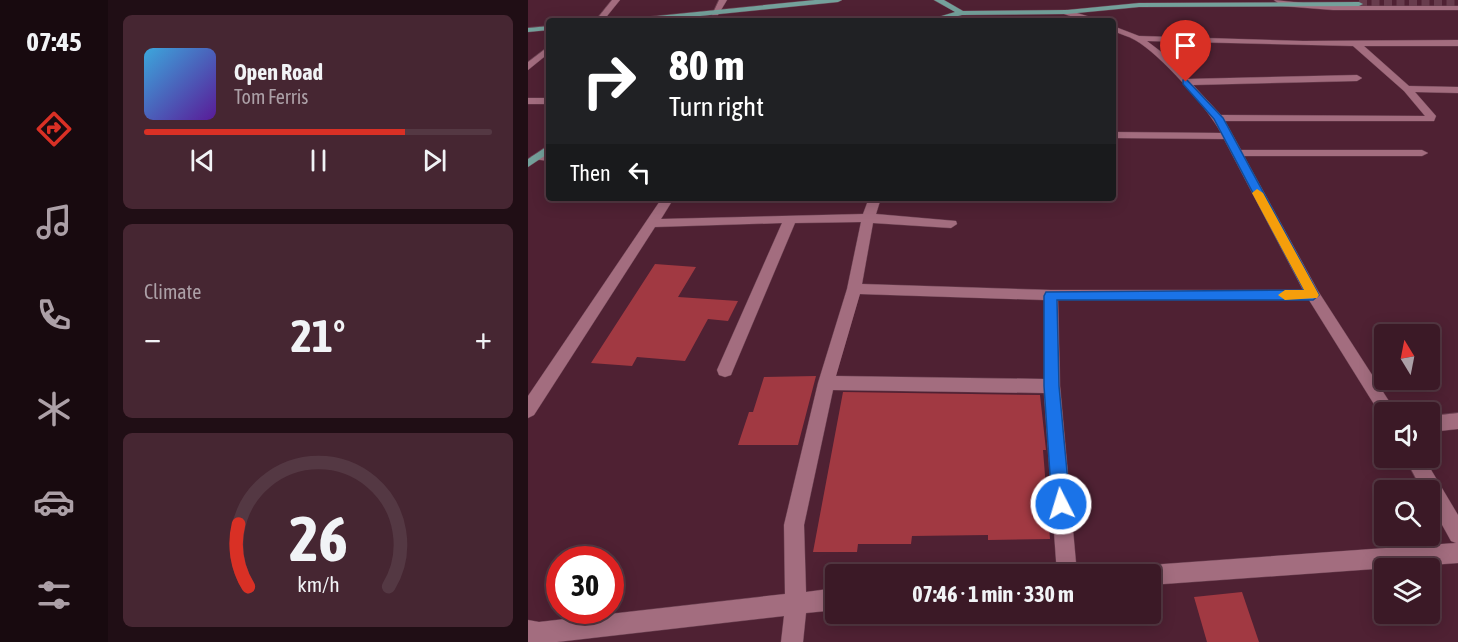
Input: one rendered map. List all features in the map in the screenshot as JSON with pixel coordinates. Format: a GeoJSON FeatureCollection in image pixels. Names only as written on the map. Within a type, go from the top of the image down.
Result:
{"type":"FeatureCollection","features":[{"type":"Feature","properties":{"kind":"main road"},"geometry":{"type":"LineString","coordinates":[[665,18],[838,0]]}},
{"type":"Feature","properties":{"kind":"main road"},"geometry":{"type":"LineString","coordinates":[[938,0],[962,13]]}},
{"type":"Feature","properties":{"kind":"main road"},"geometry":{"type":"LineString","coordinates":[[941,18],[962,13],[1067,12],[1139,5],[1226,2],[1359,4]]}},
{"type":"Feature","properties":{"kind":"main road"},"geometry":{"type":"LineString","coordinates":[[528,30],[546,28]]}},
{"type":"Feature","properties":{"kind":"street"},"geometry":{"type":"LineString","coordinates":[[601,18],[616,0]]}},
{"type":"Feature","properties":{"kind":"street"},"geometry":{"type":"LineString","coordinates":[[715,13],[723,0]]}},
{"type":"Feature","properties":{"kind":"street"},"geometry":{"type":"LineString","coordinates":[[1280,2],[1329,0]]}},
{"type":"Feature","properties":{"kind":"street"},"geometry":{"type":"LineString","coordinates":[[1280,2],[1334,8],[1458,8]]}},
{"type":"Feature","properties":{"kind":"street"},"geometry":{"type":"LineString","coordinates":[[1067,12],[1085,18]]}},
{"type":"Feature","properties":{"kind":"street"},"geometry":{"type":"LineString","coordinates":[[1116,29],[1138,38],[1161,56],[1218,118],[1313,295],[1382,402]]}},
{"type":"Feature","properties":{"kind":"street"},"geometry":{"type":"LineString","coordinates":[[1138,38],[1356,44],[1458,43]]}},
{"type":"Feature","properties":{"kind":"street"},"geometry":{"type":"LineString","coordinates":[[1218,118],[1430,119],[1431,116],[1407,89],[1356,44]]}},
{"type":"Feature","properties":{"kind":"street"},"geometry":{"type":"LineString","coordinates":[[528,67],[546,52]]}},
{"type":"Feature","properties":{"kind":"street"},"geometry":{"type":"LineString","coordinates":[[1186,82],[1357,78]]}},
{"type":"Feature","properties":{"kind":"street"},"geometry":{"type":"LineString","coordinates":[[1407,89],[1458,90]]}},
{"type":"Feature","properties":{"kind":"street"},"geometry":{"type":"LineString","coordinates":[[528,101],[546,101]]}},
{"type":"Feature","properties":{"kind":"street"},"geometry":{"type":"LineString","coordinates":[[1116,135],[1229,136]]}},
{"type":"Feature","properties":{"kind":"street"},"geometry":{"type":"LineString","coordinates":[[1236,153],[1422,153]]}},
{"type":"Feature","properties":{"kind":"street"},"geometry":{"type":"LineString","coordinates":[[528,410],[666,201]]}},
{"type":"Feature","properties":{"kind":"street"},"geometry":{"type":"LineString","coordinates":[[792,642],[796,602],[794,525],[826,383],[854,289],[868,219],[874,201]]}},
{"type":"Feature","properties":{"kind":"street"},"geometry":{"type":"LineString","coordinates":[[725,370],[790,219]]}},
{"type":"Feature","properties":{"kind":"street"},"geometry":{"type":"LineString","coordinates":[[651,223],[868,219],[951,224]]}},
{"type":"Feature","properties":{"kind":"street"},"geometry":{"type":"LineString","coordinates":[[854,289],[1051,296],[1313,295]]}},
{"type":"Feature","properties":{"kind":"street"},"geometry":{"type":"LineString","coordinates":[[1051,296],[1052,386],[1066,564]]}},
{"type":"Feature","properties":{"kind":"street"},"geometry":{"type":"LineString","coordinates":[[826,383],[1052,386]]}},
{"type":"Feature","properties":{"kind":"street"},"geometry":{"type":"LineString","coordinates":[[1440,423],[1458,421]]}},
{"type":"Feature","properties":{"kind":"street"},"geometry":{"type":"LineString","coordinates":[[1420,468],[1458,534]]}},
{"type":"Feature","properties":{"kind":"street"},"geometry":{"type":"LineString","coordinates":[[1161,574],[1458,553]]}},
{"type":"Feature","properties":{"kind":"street"},"geometry":{"type":"LineString","coordinates":[[528,631],[539,633],[825,600]]}},
{"type":"Feature","properties":{"kind":"building"},"geometry":{"type":"Polygon","coordinates":[[[655,264],[696,267],[678,297],[738,301],[728,321],[708,319],[685,361],[637,357],[632,366],[591,363],[655,264]]]}},
{"type":"Feature","properties":{"kind":"building"},"geometry":{"type":"Polygon","coordinates":[[[816,376],[798,445],[738,445],[749,412],[753,412],[764,377],[816,376]]]}},
{"type":"Feature","properties":{"kind":"building"},"geometry":{"type":"Polygon","coordinates":[[[843,392],[1040,395],[1046,450],[1043,450],[1050,539],[988,540],[988,535],[912,536],[911,544],[858,544],[857,552],[813,552],[843,392]]]}},
{"type":"Feature","properties":{"kind":"building"},"geometry":{"type":"Polygon","coordinates":[[[1242,592],[1259,642],[1207,642],[1194,597],[1242,592]]]}},
{"type":"Feature","properties":{"kind":"tunnel"},"geometry":{"type":"LineString","coordinates":[[1359,4],[1458,4]]}},
{"type":"Feature","properties":{"kind":"slow traffic"},"geometry":{"type":"LineString","coordinates":[[1257,193],[1313,295],[1285,295]]}},
{"type":"Feature","properties":{"kind":"route"},"geometry":{"type":"LineString","coordinates":[[1061,504],[1052,386],[1051,296],[1313,295],[1229,136],[1218,118],[1186,82]]}}]}
